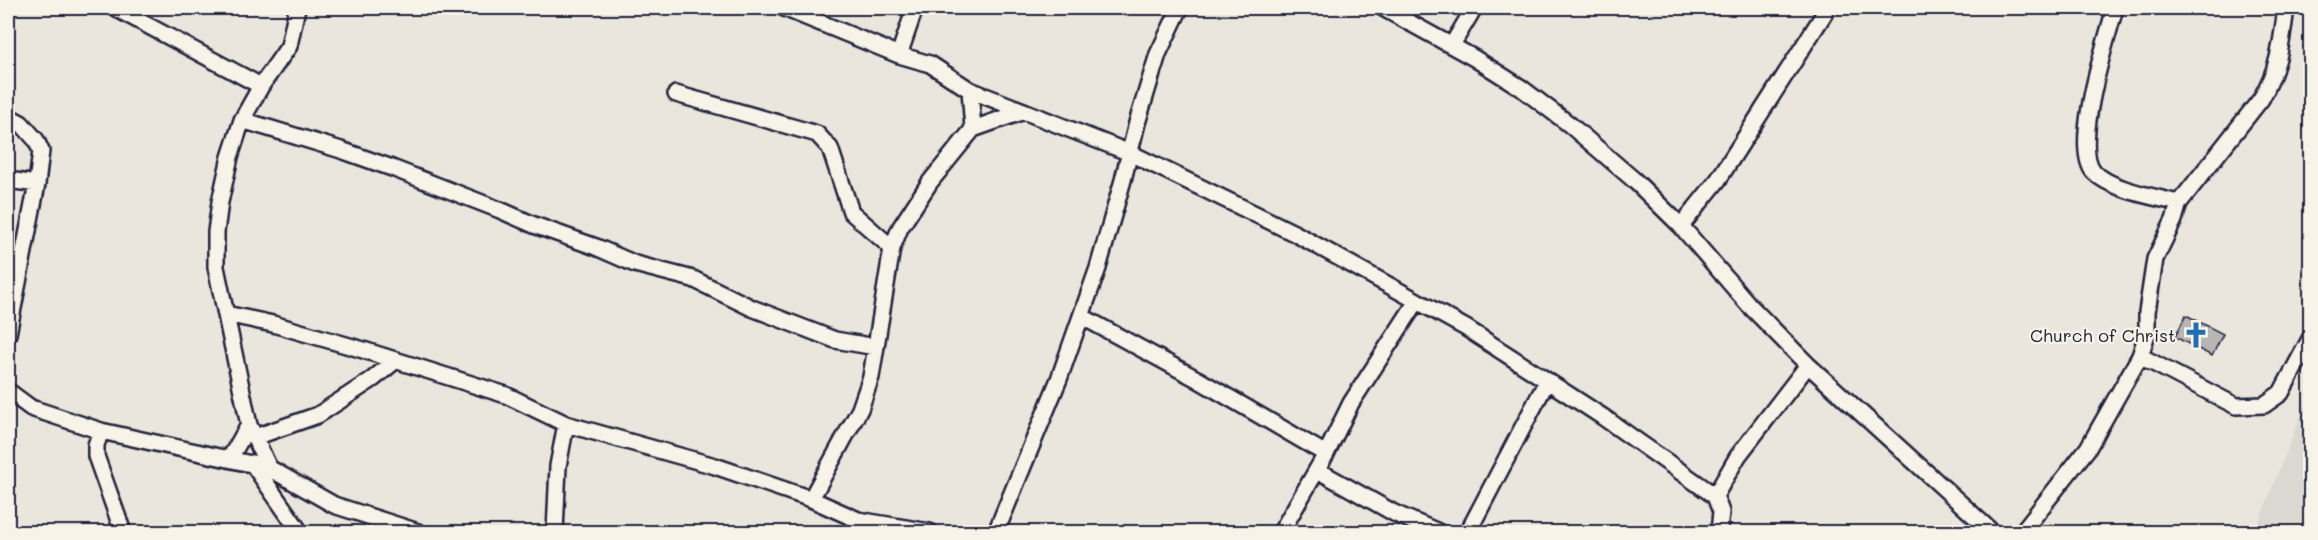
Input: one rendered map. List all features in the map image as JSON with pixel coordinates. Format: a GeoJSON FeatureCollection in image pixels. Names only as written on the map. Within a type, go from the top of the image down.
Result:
{"type":"FeatureCollection","features":[{"type":"Feature","properties":{"kind":"street"},"geometry":{"type":"LineString","coordinates":[[115,8],[261,86]]}},
{"type":"Feature","properties":{"kind":"street"},"geometry":{"type":"LineString","coordinates":[[269,468],[252,431],[216,267],[216,232],[222,191],[242,120],[261,86],[289,46],[297,8]]}},
{"type":"Feature","properties":{"kind":"street"},"geometry":{"type":"LineString","coordinates":[[784,8],[899,55],[930,64],[970,90],[1130,153],[1296,234],[1466,328],[1603,417],[1715,496],[1721,512],[1719,532]]}},
{"type":"Feature","properties":{"kind":"street"},"geometry":{"type":"LineString","coordinates":[[899,55],[915,8]]}},
{"type":"Feature","properties":{"kind":"street"},"geometry":{"type":"LineString","coordinates":[[996,532],[1059,379],[1098,268],[1158,54],[1180,8]]}},
{"type":"Feature","properties":{"kind":"street"},"geometry":{"type":"LineString","coordinates":[[1383,8],[1452,45],[1520,87],[1569,124],[1634,180],[1681,226],[1749,305],[1808,365],[1992,532]]}},
{"type":"Feature","properties":{"kind":"street"},"geometry":{"type":"LineString","coordinates":[[1452,45],[1474,8]]}},
{"type":"Feature","properties":{"kind":"street"},"geometry":{"type":"LineString","coordinates":[[1681,226],[1718,180],[1824,14],[1825,8]]}},
{"type":"Feature","properties":{"kind":"street"},"geometry":{"type":"LineString","coordinates":[[2115,8],[2092,87],[2087,154],[2092,171],[2108,183],[2179,204]]}},
{"type":"Feature","properties":{"kind":"street"},"geometry":{"type":"LineString","coordinates":[[2022,532],[2088,448],[2140,356],[2147,334],[2147,312],[2155,259],[2174,220],[2179,204],[2261,99],[2272,80],[2279,60],[2286,8]]}},
{"type":"Feature","properties":{"kind":"street"},"geometry":{"type":"LineString","coordinates":[[970,90],[973,129]]}},
{"type":"Feature","properties":{"kind":"street"},"geometry":{"type":"LineString","coordinates":[[676,94],[817,134],[830,148],[851,212],[892,248]]}},
{"type":"Feature","properties":{"kind":"street"},"geometry":{"type":"LineString","coordinates":[[811,499],[860,409],[871,377],[892,248],[900,228],[930,182],[973,129],[1024,111]]}},
{"type":"Feature","properties":{"kind":"street"},"geometry":{"type":"LineString","coordinates":[[8,116],[21,123],[36,140],[41,151],[37,184],[8,334]]}},
{"type":"Feature","properties":{"kind":"street"},"geometry":{"type":"LineString","coordinates":[[242,120],[340,150],[429,182],[635,264],[693,279],[752,308],[835,340],[876,347]]}},
{"type":"Feature","properties":{"kind":"street"},"geometry":{"type":"LineString","coordinates":[[8,180],[37,184]]}},
{"type":"Feature","properties":{"kind":"street"},"geometry":{"type":"LineString","coordinates":[[1281,532],[1326,454],[1351,403],[1417,301]]}},
{"type":"Feature","properties":{"kind":"street"},"geometry":{"type":"LineString","coordinates":[[226,314],[273,324],[506,395],[566,424],[715,466],[811,499],[858,520],[930,532]]}},
{"type":"Feature","properties":{"kind":"street"},"geometry":{"type":"LineString","coordinates":[[1081,316],[1197,379],[1326,454]]}},
{"type":"Feature","properties":{"kind":"street"},"geometry":{"type":"LineString","coordinates":[[2140,356],[2236,406],[2264,405],[2281,393],[2310,339]]}},
{"type":"Feature","properties":{"kind":"street"},"geometry":{"type":"LineString","coordinates":[[231,458],[252,431],[318,415],[396,360]]}},
{"type":"Feature","properties":{"kind":"street"},"geometry":{"type":"LineString","coordinates":[[1715,496],[1738,456],[1808,365]]}},
{"type":"Feature","properties":{"kind":"street"},"geometry":{"type":"LineString","coordinates":[[1468,532],[1547,381]]}},
{"type":"Feature","properties":{"kind":"street"},"geometry":{"type":"LineString","coordinates":[[8,391],[31,408],[101,431],[269,468],[334,505],[418,532]]}},
{"type":"Feature","properties":{"kind":"street"},"geometry":{"type":"LineString","coordinates":[[555,532],[558,466],[566,424]]}},
{"type":"Feature","properties":{"kind":"street"},"geometry":{"type":"LineString","coordinates":[[101,431],[96,445],[96,456],[123,532]]}},
{"type":"Feature","properties":{"kind":"street"},"geometry":{"type":"LineString","coordinates":[[252,463],[300,532]]}},
{"type":"Feature","properties":{"kind":"street"},"geometry":{"type":"LineString","coordinates":[[1317,470],[1394,513],[1438,532]]}},
{"type":"Feature","properties":{"kind":"shaded area"},"geometry":{"type":"Polygon","coordinates":[[[2310,392],[2310,532],[2254,532],[2260,519],[2310,392]]]}},
{"type":"Feature","properties":{"kind":"building"},"geometry":{"type":"Polygon","coordinates":[[[2186,315],[2223,334],[2212,356],[2175,337],[2186,315]]]}},
{"type":"Feature","properties":{"kind":"place","name":"Church of Christ"},"geometry":{"type":"Point","coordinates":[2196,335]}}]}
